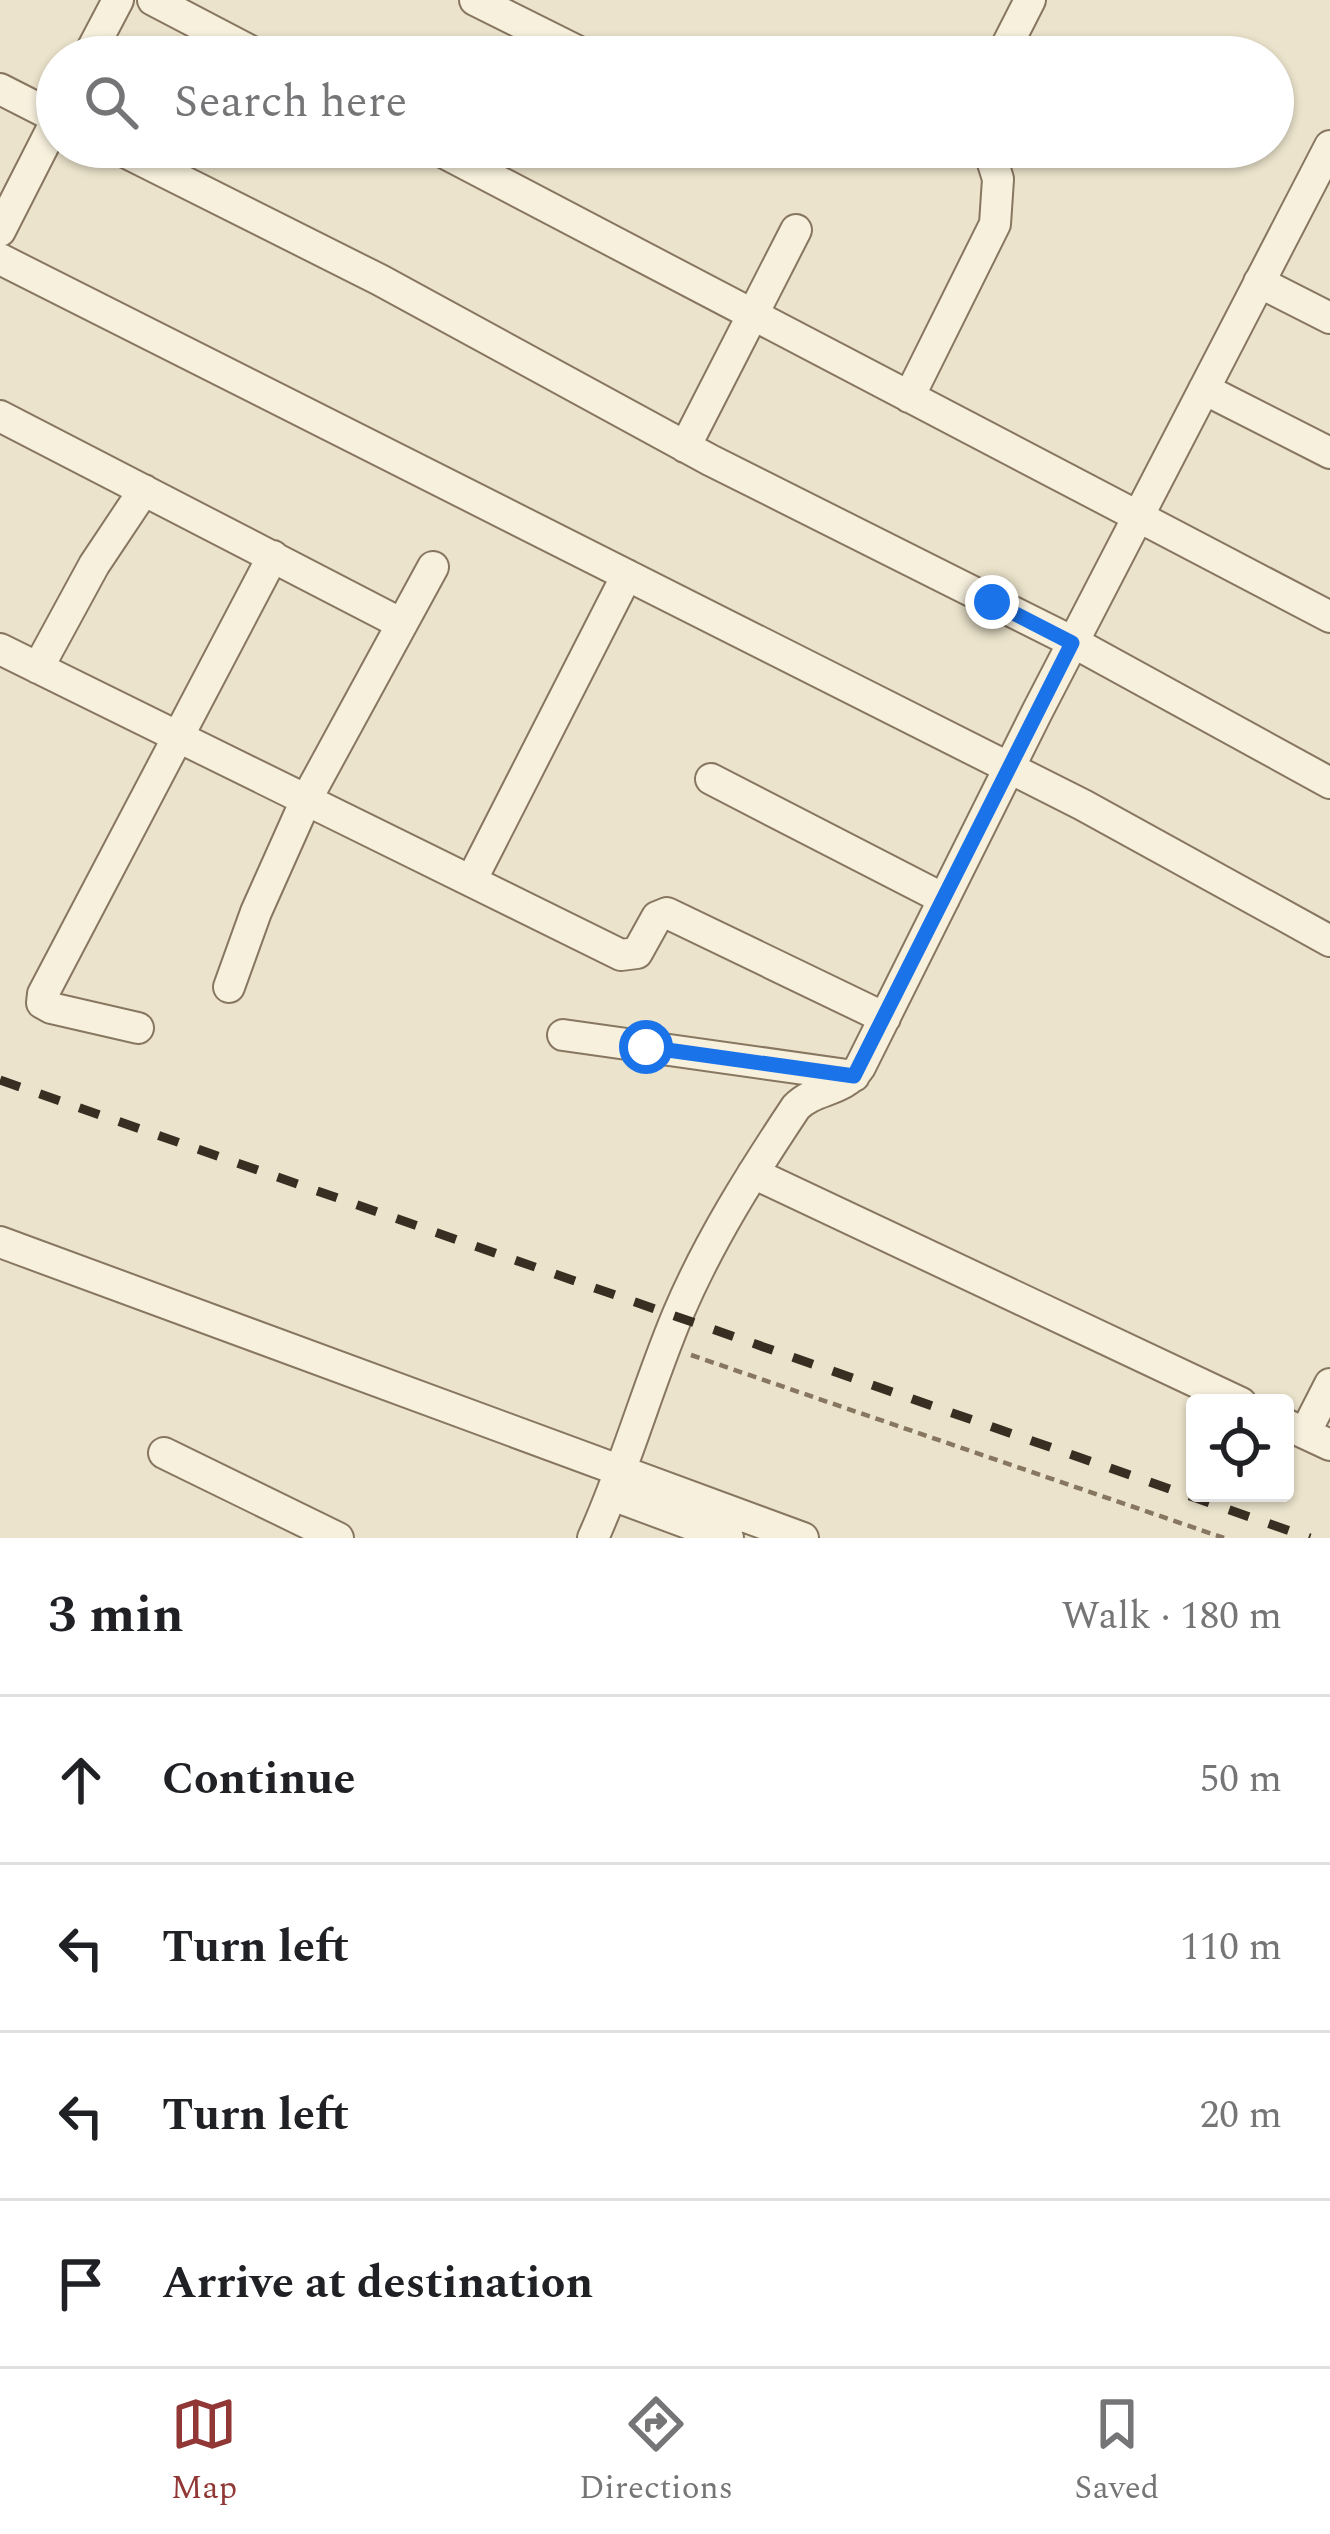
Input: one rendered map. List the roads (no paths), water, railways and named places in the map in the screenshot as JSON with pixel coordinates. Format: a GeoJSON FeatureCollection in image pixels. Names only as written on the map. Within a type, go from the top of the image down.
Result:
{"type":"FeatureCollection","features":[{"type":"Feature","properties":{"kind":"street"},"geometry":{"type":"LineString","coordinates":[[99,36],[118,0]]}},
{"type":"Feature","properties":{"kind":"street"},"geometry":{"type":"LineString","coordinates":[[153,0],[222,36]]}},
{"type":"Feature","properties":{"kind":"street"},"geometry":{"type":"LineString","coordinates":[[475,0],[547,36]]}},
{"type":"Feature","properties":{"kind":"street"},"geometry":{"type":"LineString","coordinates":[[1012,36],[1030,0]]}},
{"type":"Feature","properties":{"kind":"street"},"geometry":{"type":"LineString","coordinates":[[0,89],[36,107]]}},
{"type":"Feature","properties":{"kind":"street"},"geometry":{"type":"LineString","coordinates":[[0,231],[36,160]]}},
{"type":"Feature","properties":{"kind":"street"},"geometry":{"type":"LineString","coordinates":[[593,1538],[676,1318],[705,1256],[802,1100],[837,1088],[854,1076],[1072,643],[1326,163]]}},
{"type":"Feature","properties":{"kind":"street"},"geometry":{"type":"LineString","coordinates":[[157,168],[380,280],[686,447],[1072,643],[1330,783]]}},
{"type":"Feature","properties":{"kind":"street"},"geometry":{"type":"LineString","coordinates":[[473,168],[1330,617]]}},
{"type":"Feature","properties":{"kind":"street"},"geometry":{"type":"LineString","coordinates":[[909,397],[995,224],[995,168]]}},
{"type":"Feature","properties":{"kind":"street"},"geometry":{"type":"LineString","coordinates":[[686,447],[796,230]]}},
{"type":"Feature","properties":{"kind":"street"},"geometry":{"type":"LineString","coordinates":[[0,259],[1083,805],[1330,941]]}},
{"type":"Feature","properties":{"kind":"street"},"geometry":{"type":"LineString","coordinates":[[1259,282],[1330,318]]}},
{"type":"Feature","properties":{"kind":"street"},"geometry":{"type":"LineString","coordinates":[[1204,389],[1330,453]]}},
{"type":"Feature","properties":{"kind":"street"},"geometry":{"type":"LineString","coordinates":[[0,416],[402,624]]}},
{"type":"Feature","properties":{"kind":"street"},"geometry":{"type":"LineString","coordinates":[[38,668],[94,565],[144,490]]}},
{"type":"Feature","properties":{"kind":"street"},"geometry":{"type":"LineString","coordinates":[[138,1028],[51,1008],[41,1000],[273,556]]}},
{"type":"Feature","properties":{"kind":"street"},"geometry":{"type":"LineString","coordinates":[[229,987],[306,800],[433,567]]}},
{"type":"Feature","properties":{"kind":"street"},"geometry":{"type":"LineString","coordinates":[[471,881],[627,575]]}},
{"type":"Feature","properties":{"kind":"street"},"geometry":{"type":"LineString","coordinates":[[0,649],[627,956],[637,953],[657,917],[672,914],[885,1018]]}},
{"type":"Feature","properties":{"kind":"street"},"geometry":{"type":"LineString","coordinates":[[711,779],[944,899]]}},
{"type":"Feature","properties":{"kind":"street"},"geometry":{"type":"LineString","coordinates":[[563,1035],[854,1076]]}},
{"type":"Feature","properties":{"kind":"street"},"geometry":{"type":"LineString","coordinates":[[753,1173],[1222,1394]]}},
{"type":"Feature","properties":{"kind":"street"},"geometry":{"type":"LineString","coordinates":[[0,1241],[616,1483],[728,1538]]}},
{"type":"Feature","properties":{"kind":"street"},"geometry":{"type":"LineString","coordinates":[[1307,1434],[1330,1384]]}},
{"type":"Feature","properties":{"kind":"street"},"geometry":{"type":"LineString","coordinates":[[164,1454],[338,1538]]}},
{"type":"Feature","properties":{"kind":"street"},"geometry":{"type":"LineString","coordinates":[[616,1483],[802,1538]]}},
{"type":"Feature","properties":{"kind":"railway"},"geometry":{"type":"LineString","coordinates":[[0,1080],[1310,1538]]}}]}
